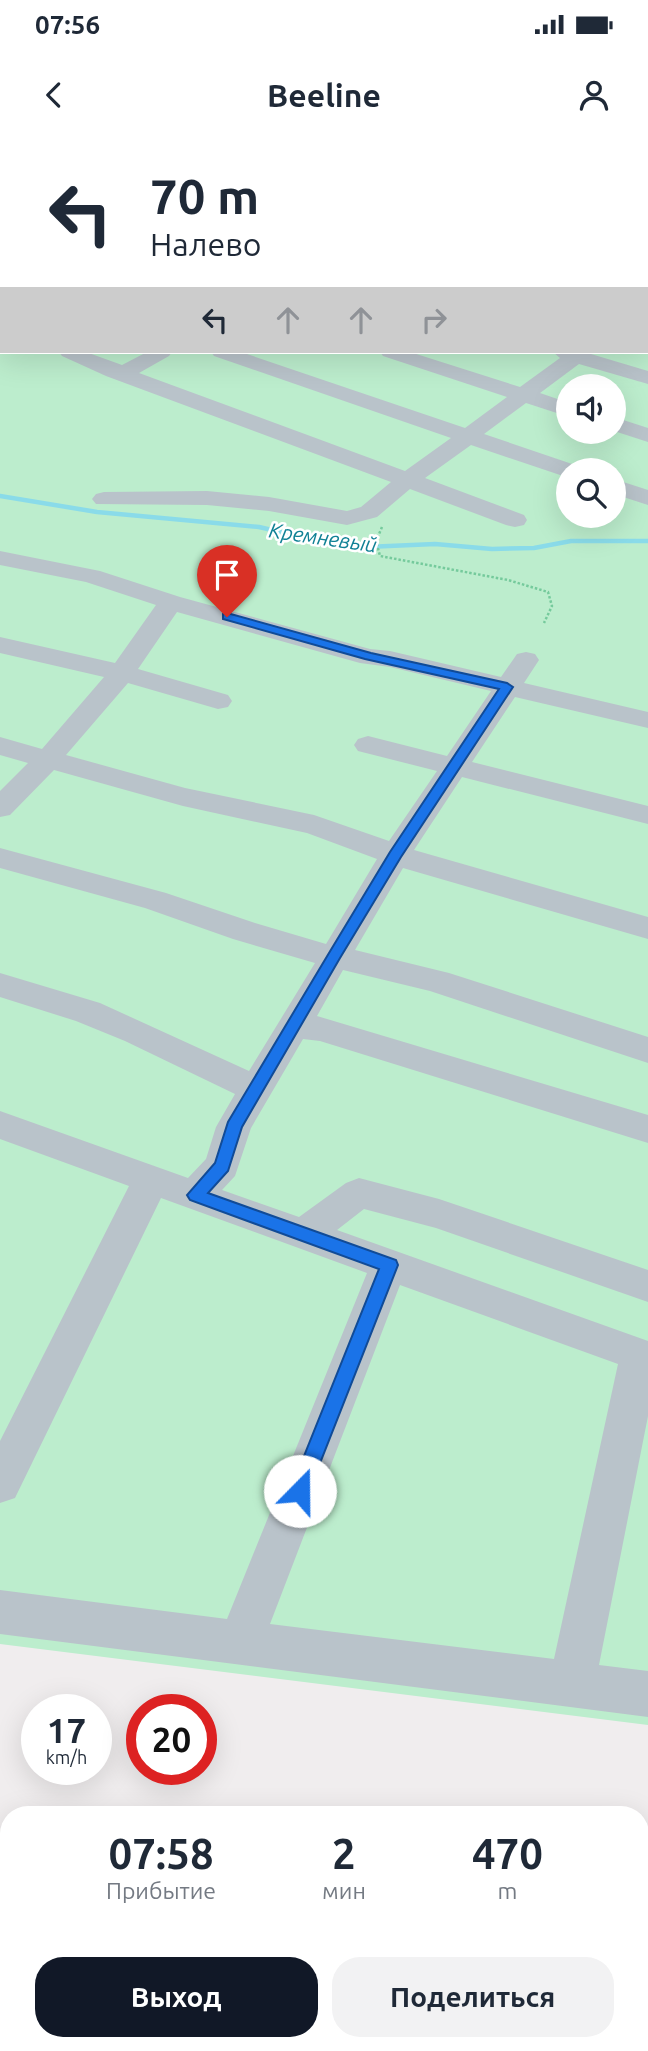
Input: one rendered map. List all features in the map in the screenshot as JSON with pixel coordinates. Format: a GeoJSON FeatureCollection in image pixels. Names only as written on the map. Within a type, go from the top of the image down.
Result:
{"type":"FeatureCollection","features":[{"type":"Feature","properties":{"kind":"lane"},"geometry":{"type":"LineString","coordinates":[[74,354],[515,520]]}},
{"type":"Feature","properties":{"kind":"lane"},"geometry":{"type":"LineString","coordinates":[[114,371],[125,372],[158,354]]}},
{"type":"Feature","properties":{"kind":"lane"},"geometry":{"type":"LineString","coordinates":[[227,354],[556,466]]}},
{"type":"Feature","properties":{"kind":"lane"},"geometry":{"type":"LineString","coordinates":[[396,354],[556,405]]}},
{"type":"Feature","properties":{"kind":"lane"},"geometry":{"type":"LineString","coordinates":[[104,499],[207,498],[347,518],[369,512],[378,502],[524,394],[573,354]]}},
{"type":"Feature","properties":{"kind":"lane"},"geometry":{"type":"LineString","coordinates":[[577,354],[648,378]]}},
{"type":"Feature","properties":{"kind":"lane"},"geometry":{"type":"LineString","coordinates":[[626,428],[648,435]]}},
{"type":"Feature","properties":{"kind":"lane"},"geometry":{"type":"LineString","coordinates":[[626,490],[648,498]]}},
{"type":"Feature","properties":{"kind":"lane"},"geometry":{"type":"LineString","coordinates":[[0,558],[91,576],[172,602],[369,657],[648,720]]}},
{"type":"Feature","properties":{"kind":"lane"},"geometry":{"type":"LineString","coordinates":[[0,808],[48,759],[122,673],[172,602]]}},
{"type":"Feature","properties":{"kind":"lane"},"geometry":{"type":"LineString","coordinates":[[0,645],[122,673],[218,701]]}},
{"type":"Feature","properties":{"kind":"lane"},"geometry":{"type":"LineString","coordinates":[[195,1195],[222,1166],[234,1127],[395,855],[526,660]]}},
{"type":"Feature","properties":{"kind":"lane"},"geometry":{"type":"LineString","coordinates":[[368,745],[648,815]]}},
{"type":"Feature","properties":{"kind":"lane"},"geometry":{"type":"LineString","coordinates":[[0,746],[183,797],[314,825],[395,855],[648,928]]}},
{"type":"Feature","properties":{"kind":"lane"},"geometry":{"type":"LineString","coordinates":[[0,858],[155,900],[244,931],[334,957],[438,981],[495,1002],[648,1050]]}},
{"type":"Feature","properties":{"kind":"lane"},"geometry":{"type":"LineString","coordinates":[[0,985],[88,1012],[137,1032],[256,1089]]}},
{"type":"Feature","properties":{"kind":"lane"},"geometry":{"type":"LineString","coordinates":[[293,1026],[321,1028],[648,1129]]}},
{"type":"Feature","properties":{"kind":"lane"},"geometry":{"type":"LineString","coordinates":[[0,1125],[644,1356],[572,1684]]}},
{"type":"Feature","properties":{"kind":"lane"},"geometry":{"type":"LineString","coordinates":[[0,1484],[151,1180]]}},
{"type":"Feature","properties":{"kind":"lane"},"geometry":{"type":"LineString","coordinates":[[304,1234],[359,1193],[439,1214],[648,1286]]}},
{"type":"Feature","properties":{"kind":"lane"},"geometry":{"type":"LineString","coordinates":[[240,1642],[389,1265]]}},
{"type":"Feature","properties":{"kind":"lane"},"geometry":{"type":"LineString","coordinates":[[0,1612],[648,1694]]}},
{"type":"Feature","properties":{"kind":"path"},"geometry":{"type":"LineString","coordinates":[[378,502],[382,528],[376,541],[380,556],[508,580],[548,592],[552,606],[544,622]]}},
{"type":"Feature","properties":{"kind":"green space"},"geometry":{"type":"Polygon","coordinates":[[[0,354],[648,354],[648,1725],[0,1644],[0,354]]]}},
{"type":"Feature","properties":{"kind":"waterway","name":"Кремневый"},"geometry":{"type":"LineString","coordinates":[[0,496],[97,512],[259,527],[324,542],[366,547],[435,544],[492,549],[534,548],[571,541],[648,541]]}},
{"type":"Feature","properties":{"kind":"route"},"geometry":{"type":"LineString","coordinates":[[227,617],[369,657],[390,659],[507,687],[395,855],[334,957],[234,1127],[222,1166],[195,1195],[389,1265],[300,1491]]}}]}
